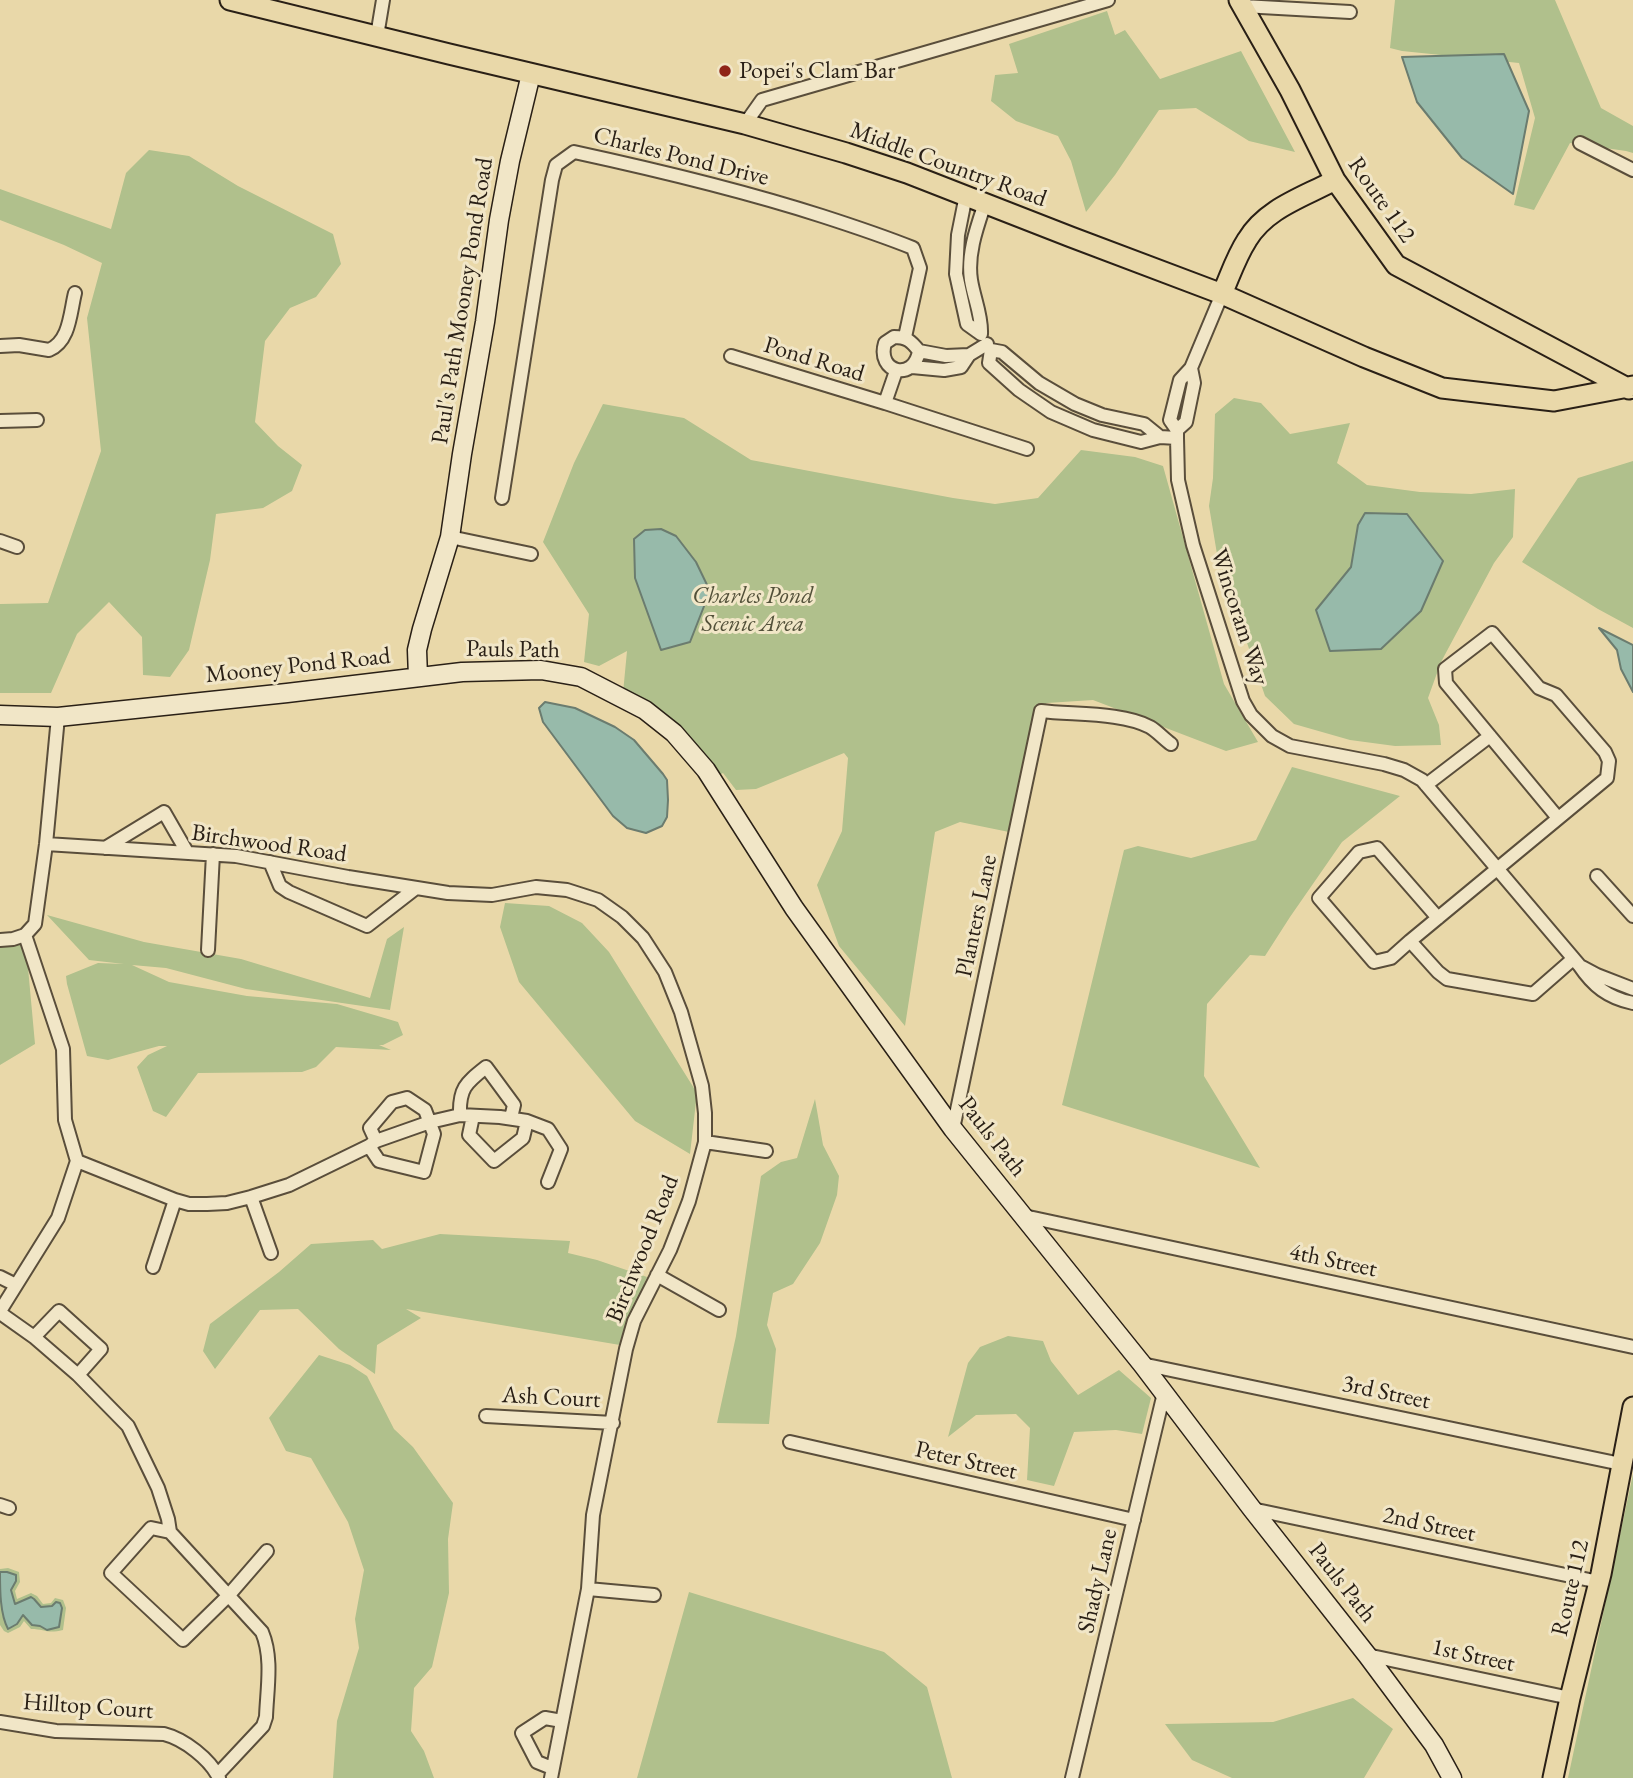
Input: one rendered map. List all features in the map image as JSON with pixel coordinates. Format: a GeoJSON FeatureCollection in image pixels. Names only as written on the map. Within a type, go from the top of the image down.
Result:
{"type":"FeatureCollection","features":[{"type":"Feature","properties":{"kind":"main road","name":"Middle Country Road"},"geometry":{"type":"LineString","coordinates":[[230,0],[813,142],[966,195],[1222,294],[1364,357],[1442,388],[1554,401],[1631,388]]}},
{"type":"Feature","properties":{"kind":"main road","name":"Route 112"},"geometry":{"type":"LineString","coordinates":[[1241,3],[1290,90],[1335,180],[1396,265],[1631,388]]}},
{"type":"Feature","properties":{"kind":"main road"},"geometry":{"type":"LineString","coordinates":[[1222,294],[1247,240],[1259,224],[1275,211],[1335,180]]}},
{"type":"Feature","properties":{"kind":"main road","name":"Route 112"},"geometry":{"type":"LineString","coordinates":[[1553,1778],[1598,1581],[1633,1407]]}},
{"type":"Feature","properties":{"kind":"street"},"geometry":{"type":"LineString","coordinates":[[377,36],[383,0]]}},
{"type":"Feature","properties":{"kind":"street"},"geometry":{"type":"LineString","coordinates":[[745,124],[762,100],[1108,0]]}},
{"type":"Feature","properties":{"kind":"street"},"geometry":{"type":"LineString","coordinates":[[1241,3],[1350,12]]}},
{"type":"Feature","properties":{"kind":"street","name":"Paul's Path Mooney Pond Road"},"geometry":{"type":"LineString","coordinates":[[450,537],[499,220],[531,74]]}},
{"type":"Feature","properties":{"kind":"street"},"geometry":{"type":"LineString","coordinates":[[1580,143],[1633,170]]}},
{"type":"Feature","properties":{"kind":"street","name":"Charles Pond Drive"},"geometry":{"type":"LineString","coordinates":[[502,498],[552,180],[556,165],[574,152],[645,167],[778,202],[885,236],[913,248],[920,268],[905,337]]}},
{"type":"Feature","properties":{"kind":"street"},"geometry":{"type":"LineString","coordinates":[[966,195],[958,235],[956,274],[967,324],[986,343],[1002,352],[1039,383],[1075,404],[1102,415],[1144,424],[1160,436]]}},
{"type":"Feature","properties":{"kind":"street"},"geometry":{"type":"LineString","coordinates":[[985,203],[973,240],[970,277],[982,320],[989,363],[1019,390],[1051,412],[1093,430],[1141,442],[1177,434]]}},
{"type":"Feature","properties":{"kind":"street"},"geometry":{"type":"LineString","coordinates":[[0,346],[19,345],[49,350],[54,348],[64,338],[75,293]]}},
{"type":"Feature","properties":{"kind":"street","name":"Wincoram Way"},"geometry":{"type":"LineString","coordinates":[[1222,294],[1191,368],[1180,380],[1170,420],[1177,434],[1178,480],[1193,545],[1243,701],[1251,715],[1272,736],[1290,746],[1394,767],[1422,780],[1589,980],[1607,994],[1633,1003]]}},
{"type":"Feature","properties":{"kind":"street"},"geometry":{"type":"LineString","coordinates":[[969,355],[946,356],[919,351],[905,337],[894,337],[885,343],[883,352],[885,362],[896,370],[912,367],[944,370],[961,368],[969,355],[986,343]]}},
{"type":"Feature","properties":{"kind":"street"},"geometry":{"type":"LineString","coordinates":[[912,367],[917,361],[919,351]]}},
{"type":"Feature","properties":{"kind":"street","name":"Pond Road"},"geometry":{"type":"LineString","coordinates":[[731,356],[1027,449]]}},
{"type":"Feature","properties":{"kind":"street","name":"Pond Road"},"geometry":{"type":"LineString","coordinates":[[885,403],[896,370]]}},
{"type":"Feature","properties":{"kind":"street"},"geometry":{"type":"LineString","coordinates":[[0,421],[37,420]]}},
{"type":"Feature","properties":{"kind":"street"},"geometry":{"type":"LineString","coordinates":[[450,537],[531,554]]}},
{"type":"Feature","properties":{"kind":"street","name":"Mooney Pond Road"},"geometry":{"type":"LineString","coordinates":[[0,715],[58,717],[418,677],[418,650],[422,629],[450,537]]}},
{"type":"Feature","properties":{"kind":"street"},"geometry":{"type":"LineString","coordinates":[[0,541],[17,547]]}},
{"type":"Feature","properties":{"kind":"street"},"geometry":{"type":"LineString","coordinates":[[1438,918],[1377,848],[1359,852],[1319,898],[1374,962],[1391,958],[1607,778],[1609,761],[1605,752],[1556,695],[1539,688],[1492,633],[1445,670],[1446,683],[1558,818]]}},
{"type":"Feature","properties":{"kind":"street","name":"Pauls Path"},"geometry":{"type":"LineString","coordinates":[[418,677],[462,672],[541,670],[581,677],[645,710],[674,733],[706,769],[794,908],[953,1129],[1142,1364],[1367,1655],[1434,1745],[1452,1778]]}},
{"type":"Feature","properties":{"kind":"street","name":"Planters Lane"},"geometry":{"type":"LineString","coordinates":[[953,1129],[1041,711],[1129,719],[1150,727],[1171,744]]}},
{"type":"Feature","properties":{"kind":"street"},"geometry":{"type":"LineString","coordinates":[[0,940],[25,935],[35,924],[58,717]]}},
{"type":"Feature","properties":{"kind":"street"},"geometry":{"type":"LineString","coordinates":[[1426,785],[1490,736]]}},
{"type":"Feature","properties":{"kind":"street"},"geometry":{"type":"LineString","coordinates":[[105,848],[164,812],[187,852]]}},
{"type":"Feature","properties":{"kind":"street","name":"Birchwood Road"},"geometry":{"type":"LineString","coordinates":[[46,844],[236,856],[448,893],[492,895],[536,887],[567,890],[598,900],[622,916],[643,938],[665,972],[681,1012],[702,1086],[705,1142],[689,1201],[670,1250],[634,1321],[626,1349],[593,1515],[588,1589],[551,1773]]}},
{"type":"Feature","properties":{"kind":"street"},"geometry":{"type":"LineString","coordinates":[[208,950],[213,854]]}},
{"type":"Feature","properties":{"kind":"street"},"geometry":{"type":"LineString","coordinates":[[270,862],[280,886],[289,892],[367,926],[416,888]]}},
{"type":"Feature","properties":{"kind":"street"},"geometry":{"type":"LineString","coordinates":[[1597,876],[1633,916]]}},
{"type":"Feature","properties":{"kind":"street"},"geometry":{"type":"LineString","coordinates":[[25,935],[63,1049],[65,1120],[77,1161],[58,1218],[0,1312],[34,1336],[78,1375],[128,1426],[158,1488],[170,1532],[228,1596]]}},
{"type":"Feature","properties":{"kind":"street"},"geometry":{"type":"LineString","coordinates":[[1410,940],[1447,979],[1533,993],[1576,962]]}},
{"type":"Feature","properties":{"kind":"street","name":"Wincoram Way"},"geometry":{"type":"LineString","coordinates":[[1576,962],[1597,975],[1633,989]]}},
{"type":"Feature","properties":{"kind":"street"},"geometry":{"type":"LineString","coordinates":[[511,1118],[514,1105],[486,1067],[465,1085],[460,1100],[467,1115],[469,1135],[494,1161],[523,1138],[527,1121]]}},
{"type":"Feature","properties":{"kind":"street"},"geometry":{"type":"LineString","coordinates":[[407,1098],[425,1110],[434,1134],[424,1172],[379,1161],[373,1144],[370,1128],[391,1102],[407,1098]]}},
{"type":"Feature","properties":{"kind":"street"},"geometry":{"type":"LineString","coordinates":[[77,1161],[189,1204],[227,1203],[289,1185],[373,1144],[430,1122],[467,1115],[511,1118],[548,1129],[561,1149],[548,1182]]}},
{"type":"Feature","properties":{"kind":"street"},"geometry":{"type":"LineString","coordinates":[[705,1142],[766,1151]]}},
{"type":"Feature","properties":{"kind":"street"},"geometry":{"type":"LineString","coordinates":[[251,1197],[271,1253]]}},
{"type":"Feature","properties":{"kind":"street"},"geometry":{"type":"LineString","coordinates":[[153,1267],[176,1200]]}},
{"type":"Feature","properties":{"kind":"street","name":"4th Street"},"geometry":{"type":"LineString","coordinates":[[1024,1216],[1633,1347]]}},
{"type":"Feature","properties":{"kind":"street"},"geometry":{"type":"LineString","coordinates":[[657,1275],[719,1310]]}},
{"type":"Feature","properties":{"kind":"street"},"geometry":{"type":"LineString","coordinates":[[0,1277],[16,1284]]}},
{"type":"Feature","properties":{"kind":"street"},"geometry":{"type":"LineString","coordinates":[[34,1336],[60,1311],[101,1349],[78,1375]]}},
{"type":"Feature","properties":{"kind":"street","name":"3rd Street"},"geometry":{"type":"LineString","coordinates":[[1142,1364],[1622,1464]]}},
{"type":"Feature","properties":{"kind":"street","name":"Shady Lane"},"geometry":{"type":"LineString","coordinates":[[1072,1778],[1164,1393]]}},
{"type":"Feature","properties":{"kind":"street","name":"Ash Court"},"geometry":{"type":"LineString","coordinates":[[486,1416],[613,1423]]}},
{"type":"Feature","properties":{"kind":"street","name":"Peter Street"},"geometry":{"type":"LineString","coordinates":[[790,1442],[1134,1520]]}},
{"type":"Feature","properties":{"kind":"street","name":"2nd Street"},"geometry":{"type":"LineString","coordinates":[[1252,1509],[1598,1581]]}},
{"type":"Feature","properties":{"kind":"street"},"geometry":{"type":"LineString","coordinates":[[170,1532],[151,1528],[111,1573],[183,1640],[228,1596],[267,1551]]}},
{"type":"Feature","properties":{"kind":"street"},"geometry":{"type":"LineString","coordinates":[[588,1589],[654,1595]]}},
{"type":"Feature","properties":{"kind":"street","name":"Hilltop Court"},"geometry":{"type":"LineString","coordinates":[[0,1722],[56,1731],[164,1734],[177,1737],[186,1742],[219,1776],[263,1726],[266,1717],[267,1644],[262,1632],[228,1596]]}},
{"type":"Feature","properties":{"kind":"street","name":"1st Street"},"geometry":{"type":"LineString","coordinates":[[1367,1655],[1570,1698]]}},
{"type":"Feature","properties":{"kind":"street"},"geometry":{"type":"LineString","coordinates":[[551,1773],[537,1762],[522,1733],[545,1718],[562,1721]]}},
{"type":"Feature","properties":{"kind":"green space"},"geometry":{"type":"Polygon","coordinates":[[[1395,0],[1555,0],[1601,108],[1633,126],[1633,153],[1570,143],[1534,210],[1514,205],[1535,118],[1519,63],[1390,48],[1395,0]]]}},
{"type":"Feature","properties":{"kind":"green space"},"geometry":{"type":"Polygon","coordinates":[[[1107,11],[1115,35],[1125,30],[1160,79],[1241,51],[1295,152],[1249,141],[1196,108],[1159,110],[1086,212],[1071,161],[1058,136],[1016,121],[991,101],[995,75],[1018,73],[1009,44],[1107,11]]]}},
{"type":"Feature","properties":{"kind":"green space"},"geometry":{"type":"Polygon","coordinates":[[[149,150],[189,156],[238,186],[333,234],[341,264],[316,297],[290,308],[265,341],[255,422],[278,446],[302,465],[292,491],[263,508],[216,514],[210,560],[189,650],[170,677],[143,675],[142,637],[109,602],[77,634],[51,693],[0,693],[0,604],[48,603],[101,451],[87,318],[102,263],[0,220],[0,189],[111,229],[126,173],[149,150]]]}},
{"type":"Feature","properties":{"kind":"green space"},"geometry":{"type":"Polygon","coordinates":[[[1234,398],[1261,403],[1290,434],[1350,423],[1337,463],[1367,485],[1420,492],[1471,494],[1515,489],[1513,537],[1494,563],[1441,662],[1428,698],[1439,725],[1441,745],[1395,746],[1350,740],[1294,724],[1265,696],[1217,554],[1209,506],[1213,478],[1215,414],[1234,398]],[[1351,567],[1317,610],[1330,651],[1351,567]]]}},
{"type":"Feature","properties":{"kind":"green space","name":"Charles Pond Scenic Area"},"geometry":{"type":"Polygon","coordinates":[[[603,404],[684,418],[751,460],[995,504],[1038,498],[1081,450],[1135,457],[1163,466],[1224,684],[1258,742],[1226,751],[1093,700],[1047,703],[1036,710],[1009,832],[960,822],[935,832],[905,1026],[839,946],[817,885],[842,831],[848,758],[844,753],[756,789],[736,790],[723,773],[712,779],[623,693],[627,651],[599,666],[584,662],[589,614],[543,542],[574,463],[603,404]]]}},
{"type":"Feature","properties":{"kind":"green space"},"geometry":{"type":"Polygon","coordinates":[[[1633,461],[1633,628],[1522,562],[1578,478],[1633,461]]]}},
{"type":"Feature","properties":{"kind":"green space"},"geometry":{"type":"Polygon","coordinates":[[[1292,767],[1400,796],[1342,842],[1265,956],[1250,955],[1207,1004],[1204,1076],[1260,1168],[1062,1105],[1124,850],[1138,846],[1191,858],[1256,840],[1292,767]]]}},
{"type":"Feature","properties":{"kind":"green space"},"geometry":{"type":"Polygon","coordinates":[[[505,903],[549,906],[582,923],[609,952],[697,1093],[690,1154],[635,1121],[519,982],[500,927],[505,903]]]}},
{"type":"Feature","properties":{"kind":"green space"},"geometry":{"type":"Polygon","coordinates":[[[47,915],[144,942],[241,959],[370,998],[387,939],[404,927],[390,1010],[246,989],[166,968],[132,965],[169,982],[247,996],[337,1004],[398,1022],[403,1035],[379,1045],[391,1050],[336,1047],[316,1067],[302,1072],[198,1073],[166,1117],[153,1111],[137,1067],[148,1055],[167,1046],[108,1060],[87,1056],[67,984],[66,976],[98,963],[124,964],[89,960],[47,915]]]}},
{"type":"Feature","properties":{"kind":"green space"},"geometry":{"type":"Polygon","coordinates":[[[25,935],[35,1044],[0,1065],[0,939],[25,935]]]}},
{"type":"Feature","properties":{"kind":"green space"},"geometry":{"type":"Polygon","coordinates":[[[815,1099],[823,1145],[839,1176],[837,1195],[820,1243],[793,1284],[773,1293],[767,1325],[776,1349],[769,1424],[717,1423],[736,1336],[761,1176],[781,1162],[797,1158],[815,1099]]]}},
{"type":"Feature","properties":{"kind":"green space"},"geometry":{"type":"Polygon","coordinates":[[[440,1234],[570,1241],[568,1253],[647,1277],[620,1345],[406,1309],[421,1318],[377,1345],[375,1374],[339,1349],[298,1309],[260,1310],[215,1369],[203,1351],[210,1324],[311,1244],[373,1240],[382,1249],[440,1234]]]}},
{"type":"Feature","properties":{"kind":"green space"},"geometry":{"type":"Polygon","coordinates":[[[1008,1336],[1043,1341],[1051,1361],[1078,1395],[1119,1370],[1151,1398],[1142,1434],[1116,1430],[1074,1432],[1054,1486],[1027,1480],[1030,1428],[1016,1414],[976,1415],[948,1437],[968,1363],[980,1347],[1008,1336]]]}},
{"type":"Feature","properties":{"kind":"green space"},"geometry":{"type":"Polygon","coordinates":[[[319,1355],[350,1365],[367,1376],[394,1429],[413,1447],[453,1503],[448,1539],[449,1593],[432,1667],[414,1688],[411,1731],[424,1751],[434,1778],[333,1778],[337,1721],[359,1648],[355,1619],[364,1570],[348,1522],[311,1458],[286,1451],[269,1418],[319,1355]]]}},
{"type":"Feature","properties":{"kind":"green space"},"geometry":{"type":"Polygon","coordinates":[[[1633,1474],[1633,1778],[1568,1778],[1633,1474]]]}},
{"type":"Feature","properties":{"kind":"green space"},"geometry":{"type":"Polygon","coordinates":[[[8,1568],[19,1572],[20,1582],[15,1591],[17,1599],[31,1593],[43,1604],[51,1603],[55,1598],[63,1600],[66,1608],[63,1630],[31,1629],[24,1621],[20,1627],[8,1633],[4,1631],[0,1625],[0,1569],[8,1568]]]}},
{"type":"Feature","properties":{"kind":"green space"},"geometry":{"type":"Polygon","coordinates":[[[689,1592],[884,1652],[927,1687],[952,1778],[637,1778],[689,1592]]]}},
{"type":"Feature","properties":{"kind":"green space"},"geometry":{"type":"Polygon","coordinates":[[[1353,1698],[1393,1729],[1364,1778],[1232,1778],[1192,1760],[1165,1724],[1273,1722],[1353,1698]]]}},
{"type":"Feature","properties":{"kind":"shaded area"},"geometry":{"type":"Polygon","coordinates":[[[1504,54],[1529,111],[1513,194],[1462,158],[1417,102],[1402,57],[1504,54]]]}},
{"type":"Feature","properties":{"kind":"shaded area"},"geometry":{"type":"Polygon","coordinates":[[[1365,513],[1407,514],[1443,561],[1421,611],[1381,649],[1330,651],[1316,610],[1351,567],[1358,525],[1365,513]]]}},
{"type":"Feature","properties":{"kind":"shaded area"},"geometry":{"type":"Polygon","coordinates":[[[661,529],[676,536],[696,562],[710,591],[690,642],[661,650],[635,578],[634,539],[645,530],[661,529]]]}},
{"type":"Feature","properties":{"kind":"shaded area"},"geometry":{"type":"Polygon","coordinates":[[[1599,628],[1633,645],[1633,692],[1621,669],[1617,650],[1599,628]]]}},
{"type":"Feature","properties":{"kind":"shaded area"},"geometry":{"type":"Polygon","coordinates":[[[545,702],[575,708],[615,727],[634,740],[667,780],[667,817],[662,826],[646,833],[627,828],[613,816],[543,722],[539,708],[545,702]]]}},
{"type":"Feature","properties":{"kind":"shaded area"},"geometry":{"type":"Polygon","coordinates":[[[0,1572],[16,1575],[11,1590],[15,1604],[31,1597],[41,1607],[60,1603],[62,1608],[59,1627],[47,1630],[32,1625],[23,1615],[17,1624],[8,1629],[2,1609],[0,1572]]]}},
{"type":"Feature","properties":{"kind":"place","name":"Popei's Clam Bar"},"geometry":{"type":"Point","coordinates":[725,71]}}]}
